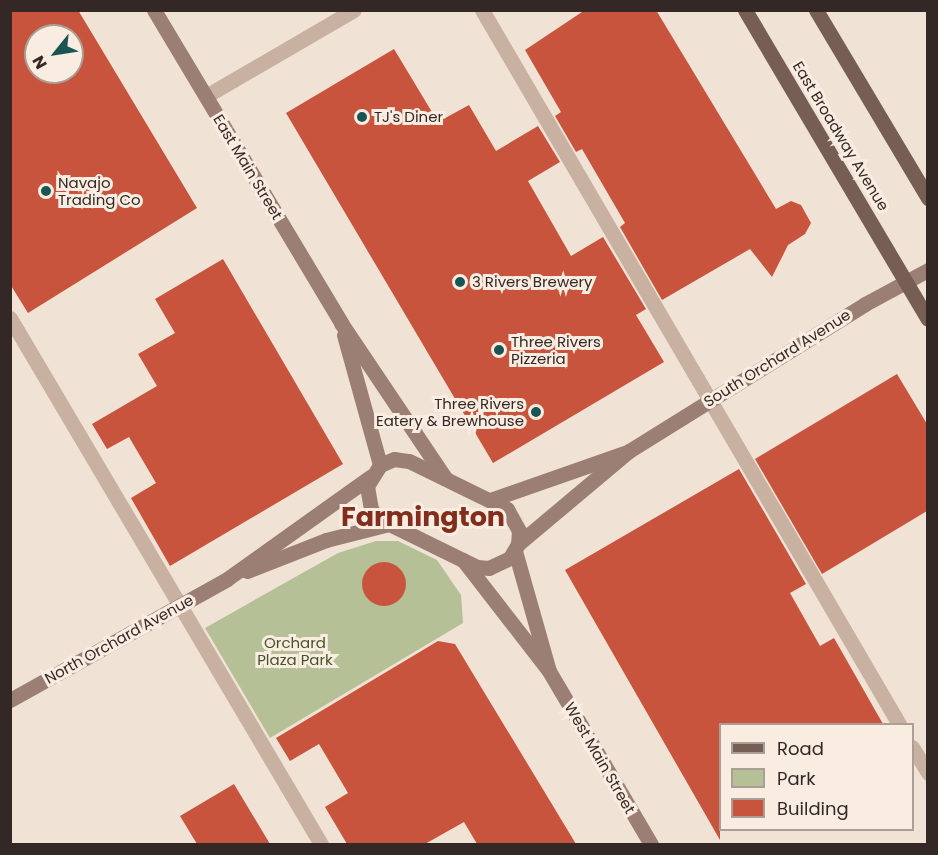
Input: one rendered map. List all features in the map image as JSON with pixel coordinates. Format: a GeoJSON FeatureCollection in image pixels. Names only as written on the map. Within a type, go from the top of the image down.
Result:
{"type":"FeatureCollection","features":[{"type":"Feature","properties":{"kind":"main road","name":"East Main Street"},"geometry":{"type":"LineString","coordinates":[[154,10],[341,323],[445,478]]}},
{"type":"Feature","properties":{"kind":"main road","name":"East Broadway Avenue"},"geometry":{"type":"LineString","coordinates":[[745,10],[927,319]]}},
{"type":"Feature","properties":{"kind":"main road"},"geometry":{"type":"LineString","coordinates":[[816,10],[927,198]]}},
{"type":"Feature","properties":{"kind":"main road","name":"South Orchard Avenue"},"geometry":{"type":"LineString","coordinates":[[462,559],[489,568],[502,564],[517,547],[629,451],[709,400],[905,281],[927,270]]}},
{"type":"Feature","properties":{"kind":"main road","name":"East Main Street"},"geometry":{"type":"LineString","coordinates":[[341,323],[380,465]]}},
{"type":"Feature","properties":{"kind":"main road","name":"South Orchard Avenue"},"geometry":{"type":"LineString","coordinates":[[490,500],[629,451]]}},
{"type":"Feature","properties":{"kind":"main road","name":"West Main Street"},"geometry":{"type":"LineString","coordinates":[[380,465],[394,459],[410,461],[507,509],[515,518],[517,547],[549,670]]}},
{"type":"Feature","properties":{"kind":"main road","name":"North Orchard Avenue"},"geometry":{"type":"LineString","coordinates":[[10,700],[227,579],[370,477],[380,465]]}},
{"type":"Feature","properties":{"kind":"main road"},"geometry":{"type":"LineString","coordinates":[[370,477],[366,496],[371,509],[389,524],[462,559]]}},
{"type":"Feature","properties":{"kind":"main road","name":"North Orchard Avenue"},"geometry":{"type":"LineString","coordinates":[[227,579],[326,540],[389,524]]}},
{"type":"Feature","properties":{"kind":"main road","name":"West Main Street"},"geometry":{"type":"LineString","coordinates":[[462,559],[549,670],[651,844]]}},
{"type":"Feature","properties":{"kind":"street"},"geometry":{"type":"LineString","coordinates":[[206,96],[354,10]]}},
{"type":"Feature","properties":{"kind":"street"},"geometry":{"type":"LineString","coordinates":[[482,10],[898,723]]}},
{"type":"Feature","properties":{"kind":"street"},"geometry":{"type":"LineString","coordinates":[[10,318],[321,844]]}},
{"type":"Feature","properties":{"kind":"street"},"geometry":{"type":"LineString","coordinates":[[914,750],[927,772]]}},
{"type":"Feature","properties":{"kind":"green space","name":"Orchard Plaza Park"},"geometry":{"type":"Polygon","coordinates":[[[376,541],[398,541],[437,560],[461,595],[463,623],[270,738],[205,628],[338,553],[376,541]]]}},
{"type":"Feature","properties":{"kind":"building"},"geometry":{"type":"Polygon","coordinates":[[[10,10],[78,10],[197,208],[28,313],[10,284],[10,10]]]}},
{"type":"Feature","properties":{"kind":"building"},"geometry":{"type":"Polygon","coordinates":[[[585,10],[656,10],[776,209],[791,201],[801,205],[811,223],[805,234],[788,245],[772,277],[750,249],[662,300],[620,227],[625,223],[582,149],[576,152],[555,116],[561,112],[525,50],[585,10]]]}},
{"type":"Feature","properties":{"kind":"building"},"geometry":{"type":"Polygon","coordinates":[[[394,49],[438,122],[469,105],[496,151],[538,126],[560,162],[528,181],[571,256],[603,237],[646,309],[636,315],[664,362],[493,463],[286,113],[394,49]]]}},
{"type":"Feature","properties":{"kind":"building"},"geometry":{"type":"Polygon","coordinates":[[[223,259],[343,464],[170,566],[131,498],[156,483],[129,437],[107,449],[92,424],[157,386],[138,354],[175,333],[155,299],[223,259]]]}},
{"type":"Feature","properties":{"kind":"building"},"geometry":{"type":"Polygon","coordinates":[[[897,374],[927,424],[927,511],[822,574],[755,459],[897,374]]]}},
{"type":"Feature","properties":{"kind":"building"},"geometry":{"type":"Polygon","coordinates":[[[739,469],[806,584],[790,593],[820,646],[834,638],[882,723],[719,723],[720,840],[565,570],[739,469]]]}},
{"type":"Feature","properties":{"kind":"building"},"geometry":{"type":"Polygon","coordinates":[[[384,562],[393,563],[400,568],[405,575],[405,593],[400,600],[393,605],[384,606],[375,605],[368,600],[363,593],[362,584],[363,575],[368,568],[375,563],[384,562]]]}},
{"type":"Feature","properties":{"kind":"building"},"geometry":{"type":"Polygon","coordinates":[[[438,641],[455,644],[576,844],[477,844],[464,822],[425,844],[347,844],[325,807],[348,793],[319,744],[290,761],[276,738],[438,641]]]}},
{"type":"Feature","properties":{"kind":"building"},"geometry":{"type":"Polygon","coordinates":[[[234,784],[270,844],[197,844],[180,816],[234,784]]]}},
{"type":"Feature","properties":{"kind":"place","name":"TJ's Diner"},"geometry":{"type":"Point","coordinates":[362,117]}},
{"type":"Feature","properties":{"kind":"place","name":"Navajo Trading Co"},"geometry":{"type":"Point","coordinates":[46,191]}},
{"type":"Feature","properties":{"kind":"place","name":"3 Rivers Brewery"},"geometry":{"type":"Point","coordinates":[460,282]}},
{"type":"Feature","properties":{"kind":"place","name":"Three Rivers Pizzeria"},"geometry":{"type":"Point","coordinates":[499,350]}},
{"type":"Feature","properties":{"kind":"place","name":"Three Rivers Eatery & Brewhouse"},"geometry":{"type":"Point","coordinates":[536,412]}},
{"type":"Feature","properties":{"kind":"district","name":"Farmington"},"geometry":{"type":"Point","coordinates":[423,517]}}]}
